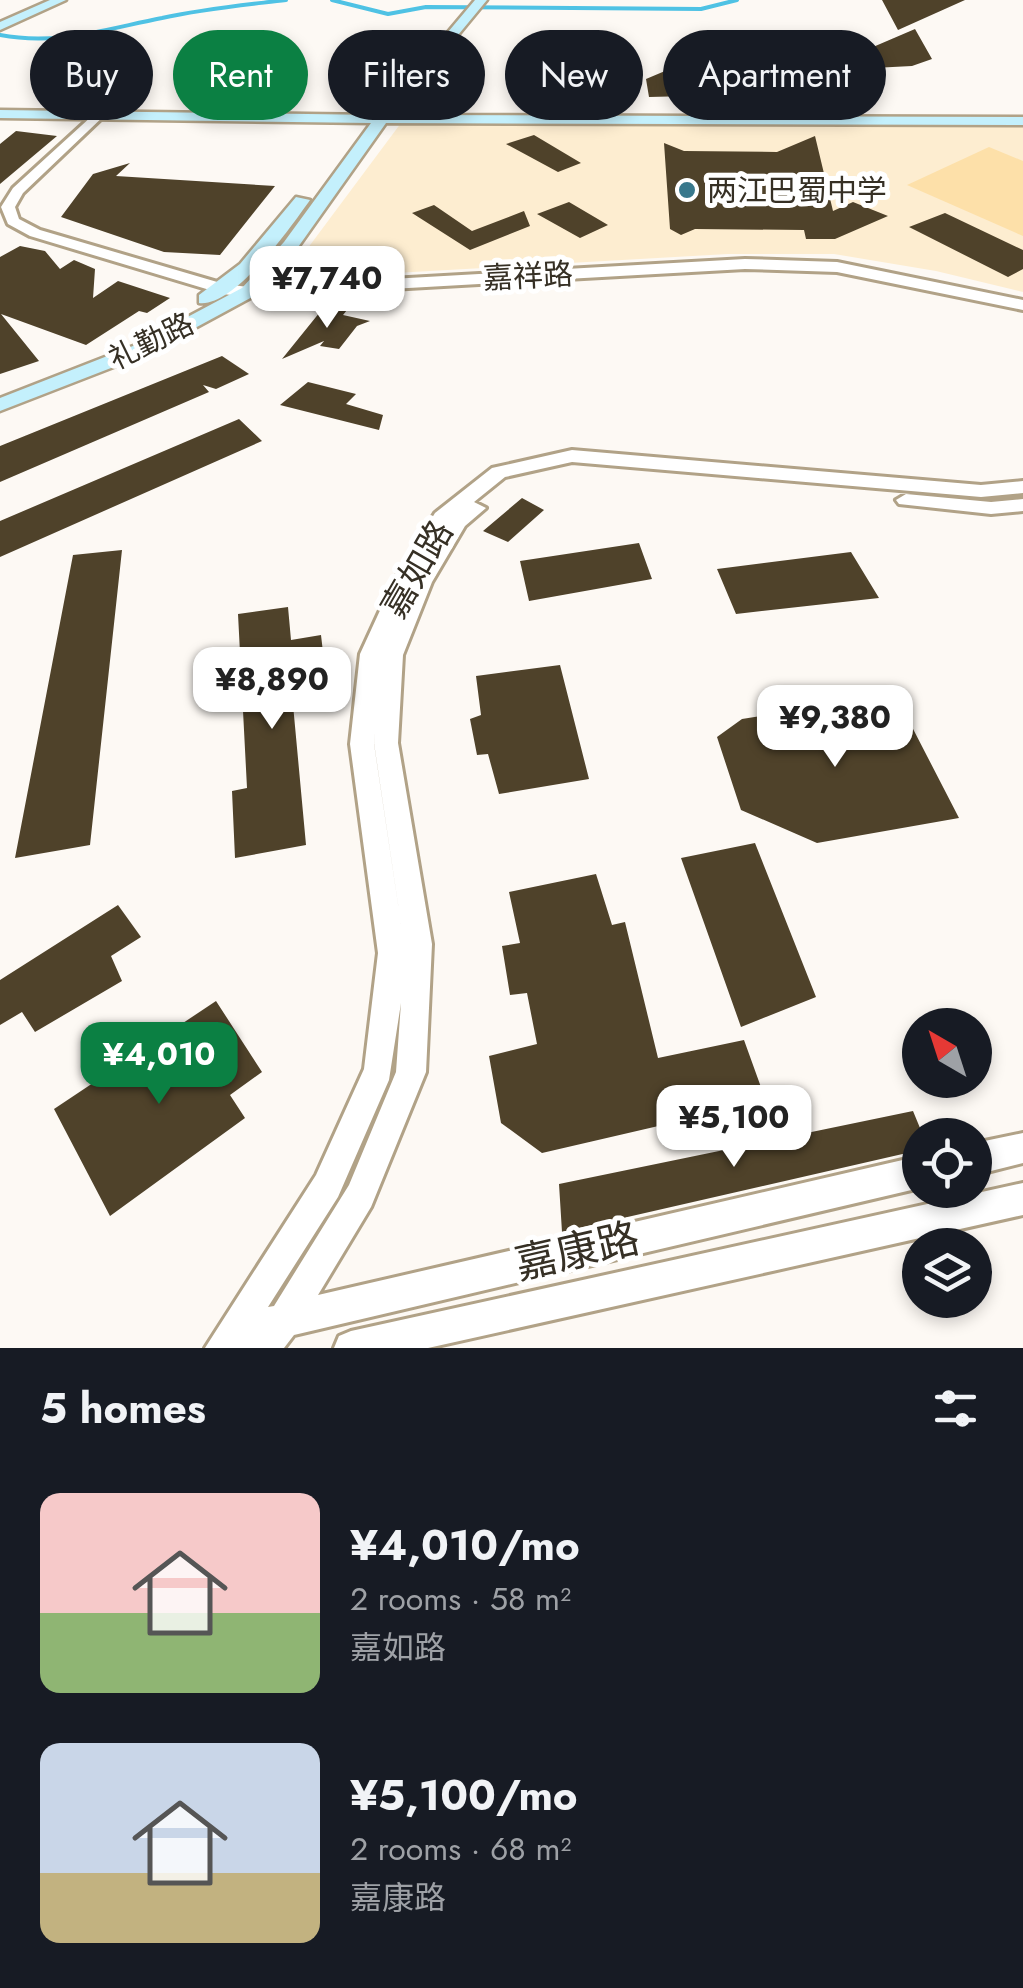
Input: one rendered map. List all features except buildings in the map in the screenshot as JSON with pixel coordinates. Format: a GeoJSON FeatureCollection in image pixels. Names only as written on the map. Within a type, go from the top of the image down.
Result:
{"type":"FeatureCollection","features":[{"type":"Feature","properties":{"kind":"main road"},"geometry":{"type":"LineString","coordinates":[[0,15],[34,0]]}},
{"type":"Feature","properties":{"kind":"main road"},"geometry":{"type":"LineString","coordinates":[[0,26],[60,0]]}},
{"type":"Feature","properties":{"kind":"main road"},"geometry":{"type":"LineString","coordinates":[[456,16],[462,0]]}},
{"type":"Feature","properties":{"kind":"main road"},"geometry":{"type":"LineString","coordinates":[[445,30],[456,16],[481,0]]}},
{"type":"Feature","properties":{"kind":"main road"},"geometry":{"type":"LineString","coordinates":[[0,105],[30,107]]}},
{"type":"Feature","properties":{"kind":"main road"},"geometry":{"type":"LineString","coordinates":[[153,113],[328,112]]}},
{"type":"Feature","properties":{"kind":"main road"},"geometry":{"type":"LineString","coordinates":[[485,113],[1023,117]]}},
{"type":"Feature","properties":{"kind":"main road"},"geometry":{"type":"LineString","coordinates":[[0,114],[30,114]]}},
{"type":"Feature","properties":{"kind":"main road","name":"礼勤路"},"geometry":{"type":"LineString","coordinates":[[0,391],[130,340],[223,288],[270,242],[371,120]]}},
{"type":"Feature","properties":{"kind":"main road","name":"礼勤路"},"geometry":{"type":"LineString","coordinates":[[0,405],[140,350],[248,292],[290,246],[373,120]]}},
{"type":"Feature","properties":{"kind":"street","name":"嘉祥路"},"geometry":{"type":"LineString","coordinates":[[92,120],[18,191],[8,207],[13,221],[35,233],[223,288],[248,292],[744,264],[836,267],[934,284],[1023,306]]}},
{"type":"Feature","properties":{"kind":"street","name":"嘉如路"},"geometry":{"type":"LineString","coordinates":[[240,1343],[327,1186],[378,1070],[392,953],[362,744],[371,654],[404,580],[442,518],[500,472],[572,456],[981,491],[1023,487]]}},
{"type":"Feature","properties":{"kind":"street","name":"嘉如路"},"geometry":{"type":"LineString","coordinates":[[285,1320],[360,1196],[411,1072],[418,944],[386,744],[392,655],[422,582],[458,522],[512,482],[576,468],[991,508],[1023,505]]}},
{"type":"Feature","properties":{"kind":"street"},"geometry":{"type":"LineString","coordinates":[[992,1155],[1023,1148]]}},
{"type":"Feature","properties":{"kind":"street","name":"嘉康路"},"geometry":{"type":"LineString","coordinates":[[240,1343],[285,1320],[902,1176]]}},
{"type":"Feature","properties":{"kind":"street","name":"嘉康路"},"geometry":{"type":"LineString","coordinates":[[351,1348],[1023,1199]]}},
{"type":"Feature","properties":{"kind":"shaded area","name":"两江巴蜀中学"},"geometry":{"type":"Polygon","coordinates":[[[401,123],[1023,127],[1023,292],[936,271],[834,254],[728,254],[306,278],[293,268],[401,123]]]}},
{"type":"Feature","properties":{"kind":"shaded area"},"geometry":{"type":"Polygon","coordinates":[[[989,147],[1023,161],[1023,236],[907,185],[989,147]]]}},
{"type":"Feature","properties":{"kind":"waterway"},"geometry":{"type":"LineString","coordinates":[[0,35],[62,37],[193,12],[286,0]]}},
{"type":"Feature","properties":{"kind":"waterway"},"geometry":{"type":"LineString","coordinates":[[332,0],[388,14],[426,7],[701,9],[737,0]]}},
{"type":"Feature","properties":{"kind":"place","name":"两江巴蜀中学"},"geometry":{"type":"Point","coordinates":[687,190]}}]}
